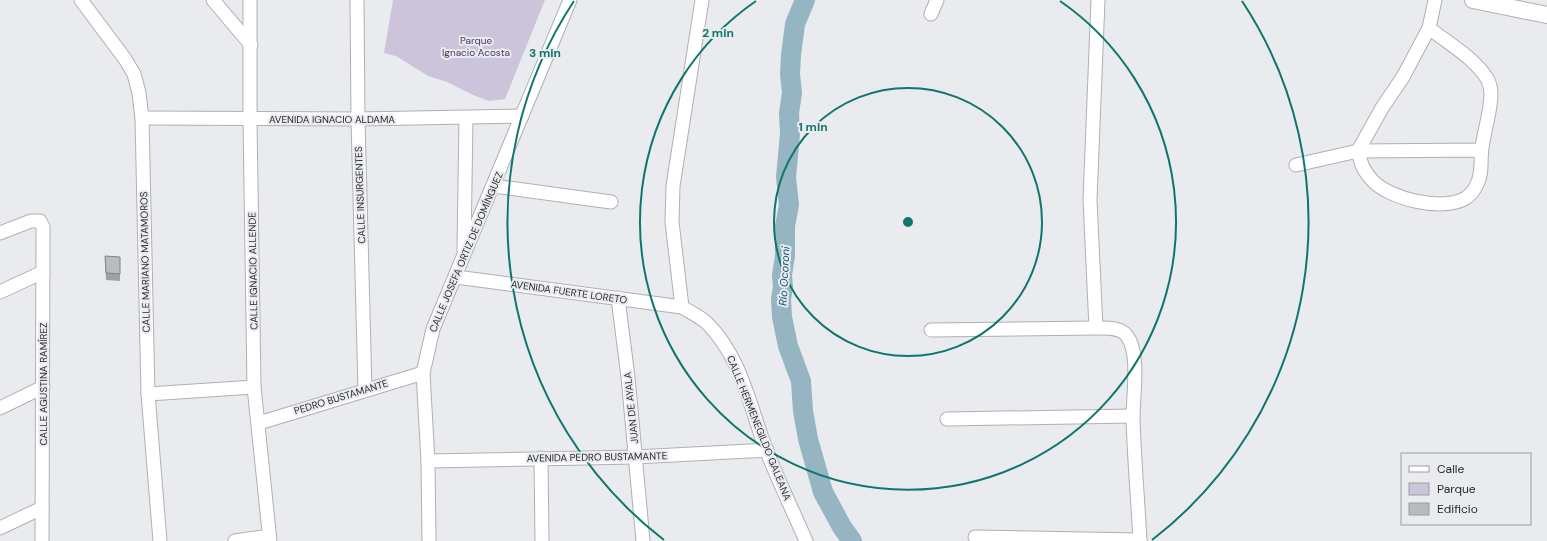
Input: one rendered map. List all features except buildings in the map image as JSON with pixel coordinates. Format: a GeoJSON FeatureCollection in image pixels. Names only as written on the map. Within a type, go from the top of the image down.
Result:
{"type":"FeatureCollection","features":[{"type":"Feature","properties":{"kind":"main road"},"geometry":{"type":"LineString","coordinates":[[1473,0],[1547,15]]}},
{"type":"Feature","properties":{"kind":"street","name":"CALLE MARIANO MATAMOROS"},"geometry":{"type":"LineString","coordinates":[[81,0],[125,59],[134,74],[139,93],[142,118],[148,394],[160,541]]}},
{"type":"Feature","properties":{"kind":"street"},"geometry":{"type":"LineString","coordinates":[[213,0],[251,45]]}},
{"type":"Feature","properties":{"kind":"street","name":"CALLE IGNACIO ALLENDE"},"geometry":{"type":"LineString","coordinates":[[250,0],[250,119],[254,387],[259,423],[269,539]]}},
{"type":"Feature","properties":{"kind":"street","name":"CALLE INSURGENTES"},"geometry":{"type":"LineString","coordinates":[[357,0],[358,119],[365,390]]}},
{"type":"Feature","properties":{"kind":"street","name":"CALLE JOSEFA ORTIZ DE DOMÍNGUEZ"},"geometry":{"type":"LineString","coordinates":[[429,541],[428,461],[423,373],[433,329],[494,186],[570,0]]}},
{"type":"Feature","properties":{"kind":"street"},"geometry":{"type":"LineString","coordinates":[[682,307],[672,222],[673,186],[702,0]]}},
{"type":"Feature","properties":{"kind":"street"},"geometry":{"type":"LineString","coordinates":[[931,14],[937,0]]}},
{"type":"Feature","properties":{"kind":"street"},"geometry":{"type":"LineString","coordinates":[[1096,328],[1090,200],[1098,0]]}},
{"type":"Feature","properties":{"kind":"street"},"geometry":{"type":"LineString","coordinates":[[1429,28],[1475,64],[1491,87],[1492,96],[1482,150],[1480,176],[1472,192],[1466,198],[1452,203],[1439,204],[1411,200],[1386,190],[1373,181],[1361,167],[1358,151],[1382,108],[1403,78],[1429,28],[1435,0]]}},
{"type":"Feature","properties":{"kind":"street","name":"AVENIDA IGNACIO ALDAMA"},"geometry":{"type":"LineString","coordinates":[[142,118],[358,119],[522,116]]}},
{"type":"Feature","properties":{"kind":"street"},"geometry":{"type":"LineString","coordinates":[[464,257],[466,118]]}},
{"type":"Feature","properties":{"kind":"street"},"geometry":{"type":"LineString","coordinates":[[1296,165],[1358,151],[1482,150]]}},
{"type":"Feature","properties":{"kind":"street"},"geometry":{"type":"LineString","coordinates":[[494,186],[612,202]]}},
{"type":"Feature","properties":{"kind":"street","name":"CALLE AGUSTINA RAMÍREZ"},"geometry":{"type":"LineString","coordinates":[[0,233],[31,221],[40,221],[43,227],[42,541]]}},
{"type":"Feature","properties":{"kind":"street"},"geometry":{"type":"LineString","coordinates":[[0,292],[43,272]]}},
{"type":"Feature","properties":{"kind":"street","name":"AVENIDA FUERTE LORETO"},"geometry":{"type":"LineString","coordinates":[[456,277],[682,307]]}},
{"type":"Feature","properties":{"kind":"street","name":"JUAN DE AYALA"},"geometry":{"type":"LineString","coordinates":[[618,298],[628,377],[643,541]]}},
{"type":"Feature","properties":{"kind":"street","name":"CALLE HERMENEGILDO GALEANA"},"geometry":{"type":"LineString","coordinates":[[682,307],[706,322],[723,340],[736,365],[767,450],[806,541]]}},
{"type":"Feature","properties":{"kind":"street"},"geometry":{"type":"LineString","coordinates":[[931,330],[1117,329],[1127,335],[1132,346],[1135,374],[1133,416],[1140,540],[975,537]]}},
{"type":"Feature","properties":{"kind":"street","name":"PEDRO BUSTAMANTE"},"geometry":{"type":"LineString","coordinates":[[259,423],[423,373]]}},
{"type":"Feature","properties":{"kind":"street"},"geometry":{"type":"LineString","coordinates":[[0,408],[43,387]]}},
{"type":"Feature","properties":{"kind":"street"},"geometry":{"type":"LineString","coordinates":[[148,394],[254,387]]}},
{"type":"Feature","properties":{"kind":"street"},"geometry":{"type":"LineString","coordinates":[[947,419],[1133,416]]}},
{"type":"Feature","properties":{"kind":"street","name":"AVENIDA PEDRO BUSTAMANTE"},"geometry":{"type":"LineString","coordinates":[[428,461],[635,457],[767,450]]}},
{"type":"Feature","properties":{"kind":"street"},"geometry":{"type":"LineString","coordinates":[[541,458],[542,541]]}},
{"type":"Feature","properties":{"kind":"street"},"geometry":{"type":"LineString","coordinates":[[0,528],[42,508]]}},
{"type":"Feature","properties":{"kind":"street"},"geometry":{"type":"LineString","coordinates":[[235,541],[269,539]]}},
{"type":"Feature","properties":{"kind":"green space","name":"Parque Ignacio Acosta"},"geometry":{"type":"Polygon","coordinates":[[[393,0],[545,0],[505,99],[489,101],[447,82],[428,76],[396,56],[384,53],[393,0]]]}},
{"type":"Feature","properties":{"kind":"waterway","name":"Río Ocoroni"},"geometry":{"type":"LineString","coordinates":[[805,0],[795,24],[791,55],[790,74],[792,93],[789,113],[790,134],[786,177],[789,205],[785,226],[785,256],[782,275],[783,287],[781,299],[782,317],[788,346],[801,381],[803,411],[808,439],[823,492],[842,527],[852,541]]}}]}
